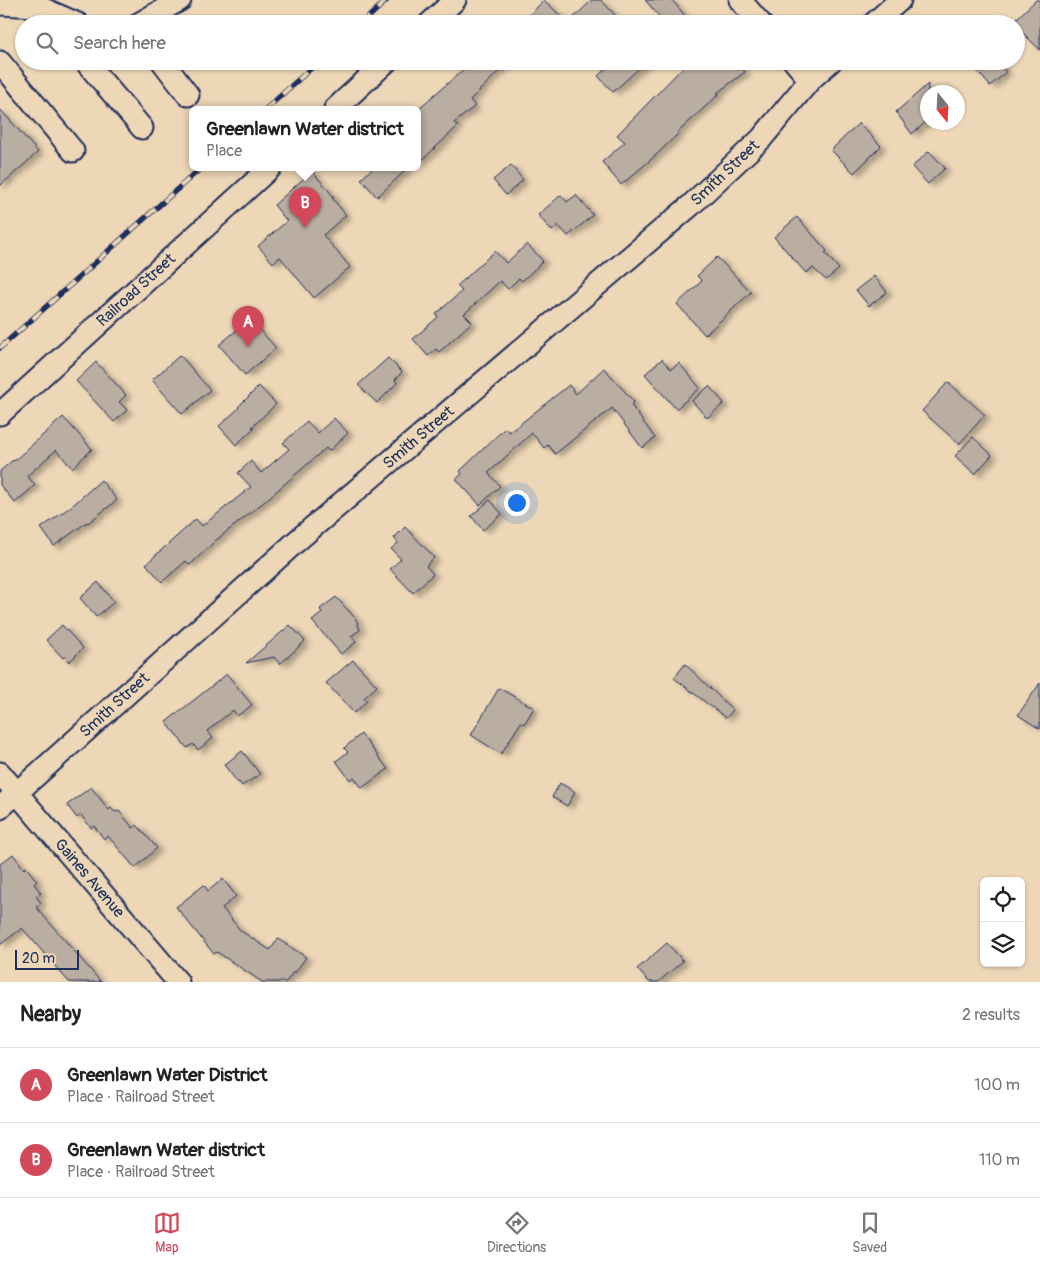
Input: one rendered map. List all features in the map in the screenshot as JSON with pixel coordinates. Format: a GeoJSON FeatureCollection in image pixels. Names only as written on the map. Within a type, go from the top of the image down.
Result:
{"type":"FeatureCollection","features":[{"type":"Feature","properties":{"kind":"street"},"geometry":{"type":"LineString","coordinates":[[154,15],[180,0]]}},
{"type":"Feature","properties":{"kind":"street"},"geometry":{"type":"LineString","coordinates":[[438,15],[455,0]]}},
{"type":"Feature","properties":{"kind":"street"},"geometry":{"type":"LineString","coordinates":[[740,0],[752,15]]}},
{"type":"Feature","properties":{"kind":"street"},"geometry":{"type":"LineString","coordinates":[[883,15],[900,0]]}},
{"type":"Feature","properties":{"kind":"street"},"geometry":{"type":"LineString","coordinates":[[0,4],[37,6],[58,15]]}},
{"type":"Feature","properties":{"kind":"street"},"geometry":{"type":"LineString","coordinates":[[37,6],[45,15]]}},
{"type":"Feature","properties":{"kind":"street"},"geometry":{"type":"LineString","coordinates":[[0,62],[73,151]]}},
{"type":"Feature","properties":{"kind":"street"},"geometry":{"type":"LineString","coordinates":[[93,70],[142,128]]}},
{"type":"Feature","properties":{"kind":"street"},"geometry":{"type":"LineString","coordinates":[[169,70],[188,95]]}},
{"type":"Feature","properties":{"kind":"street"},"geometry":{"type":"LineString","coordinates":[[338,106],[377,70]]}},
{"type":"Feature","properties":{"kind":"street"},"geometry":{"type":"LineString","coordinates":[[802,70],[810,80]]}},
{"type":"Feature","properties":{"kind":"street","name":"Smith Street"},"geometry":{"type":"LineString","coordinates":[[0,808],[299,539],[690,206],[761,138],[810,80],[821,70]]}},
{"type":"Feature","properties":{"kind":"street","name":"Railroad Street"},"geometry":{"type":"LineString","coordinates":[[0,414],[267,171]]}},
{"type":"Feature","properties":{"kind":"street","name":"Gaines Avenue"},"geometry":{"type":"LineString","coordinates":[[0,773],[178,982]]}},
{"type":"Feature","properties":{"kind":"building"},"geometry":{"type":"Polygon","coordinates":[[[544,0],[560,15],[530,15],[544,0]]]}},
{"type":"Feature","properties":{"kind":"building"},"geometry":{"type":"Polygon","coordinates":[[[592,0],[601,0],[615,15],[576,15],[592,0]]]}},
{"type":"Feature","properties":{"kind":"building"},"geometry":{"type":"Polygon","coordinates":[[[645,0],[672,0],[684,15],[658,15],[645,0]]]}},
{"type":"Feature","properties":{"kind":"building"},"geometry":{"type":"Polygon","coordinates":[[[1036,0],[1040,0],[1040,50],[1025,35],[1025,15],[1020,15],[1036,0]]]}},
{"type":"Feature","properties":{"kind":"building"},"geometry":{"type":"Polygon","coordinates":[[[463,70],[500,70],[470,100],[475,106],[454,123],[458,126],[421,161],[421,106],[463,70]]]}},
{"type":"Feature","properties":{"kind":"building"},"geometry":{"type":"Polygon","coordinates":[[[604,70],[637,70],[613,92],[598,76],[604,70]]]}},
{"type":"Feature","properties":{"kind":"building"},"geometry":{"type":"Polygon","coordinates":[[[680,70],[743,70],[745,72],[717,93],[719,94],[655,156],[621,185],[602,162],[625,142],[617,135],[680,70]]]}},
{"type":"Feature","properties":{"kind":"building"},"geometry":{"type":"Polygon","coordinates":[[[977,70],[1004,70],[1006,72],[990,86],[977,70]]]}},
{"type":"Feature","properties":{"kind":"building"},"geometry":{"type":"Polygon","coordinates":[[[920,91],[920,127],[912,134],[896,112],[920,91]]]}},
{"type":"Feature","properties":{"kind":"building"},"geometry":{"type":"Polygon","coordinates":[[[0,109],[38,152],[0,186],[0,109]]]}},
{"type":"Feature","properties":{"kind":"building"},"geometry":{"type":"Polygon","coordinates":[[[859,123],[881,146],[854,173],[831,150],[859,123]]]}},
{"type":"Feature","properties":{"kind":"building"},"geometry":{"type":"Polygon","coordinates":[[[929,151],[945,168],[928,184],[912,167],[929,151]]]}},
{"type":"Feature","properties":{"kind":"building"},"geometry":{"type":"Polygon","coordinates":[[[511,165],[523,180],[506,195],[493,180],[511,165]]]}},
{"type":"Feature","properties":{"kind":"building"},"geometry":{"type":"Polygon","coordinates":[[[312,171],[334,197],[332,198],[346,215],[323,235],[350,267],[314,298],[280,257],[273,263],[258,246],[287,221],[274,205],[312,171]]]}},
{"type":"Feature","properties":{"kind":"building"},"geometry":{"type":"Polygon","coordinates":[[[370,171],[405,171],[377,197],[361,179],[370,171]]]}},
{"type":"Feature","properties":{"kind":"building"},"geometry":{"type":"Polygon","coordinates":[[[561,195],[567,202],[576,195],[593,215],[568,236],[558,225],[552,231],[538,215],[561,195]]]}},
{"type":"Feature","properties":{"kind":"building"},"geometry":{"type":"Polygon","coordinates":[[[797,217],[827,251],[825,253],[839,269],[826,280],[813,268],[806,273],[774,237],[797,217]]]}},
{"type":"Feature","properties":{"kind":"building"},"geometry":{"type":"Polygon","coordinates":[[[527,244],[543,261],[522,281],[519,278],[508,289],[500,281],[464,314],[472,322],[439,352],[436,349],[428,356],[413,339],[438,317],[436,314],[462,291],[457,286],[495,251],[506,263],[527,244]]]}},
{"type":"Feature","properties":{"kind":"building"},"geometry":{"type":"Polygon","coordinates":[[[717,257],[751,292],[705,335],[677,304],[702,281],[697,276],[717,257]]]}},
{"type":"Feature","properties":{"kind":"building"},"geometry":{"type":"Polygon","coordinates":[[[874,276],[887,292],[869,306],[856,290],[874,276]]]}},
{"type":"Feature","properties":{"kind":"building"},"geometry":{"type":"Polygon","coordinates":[[[250,319],[276,348],[245,375],[219,345],[250,319]]]}},
{"type":"Feature","properties":{"kind":"building"},"geometry":{"type":"Polygon","coordinates":[[[180,355],[210,390],[182,414],[152,380],[180,355]]]}},
{"type":"Feature","properties":{"kind":"building"},"geometry":{"type":"Polygon","coordinates":[[[388,358],[402,372],[395,380],[397,383],[377,403],[358,385],[388,358]]]}},
{"type":"Feature","properties":{"kind":"building"},"geometry":{"type":"Polygon","coordinates":[[[662,359],[671,369],[679,363],[700,388],[676,409],[645,374],[662,359]]]}},
{"type":"Feature","properties":{"kind":"building"},"geometry":{"type":"Polygon","coordinates":[[[96,362],[126,395],[119,402],[127,410],[114,422],[76,381],[96,362]]]}},
{"type":"Feature","properties":{"kind":"building"},"geometry":{"type":"Polygon","coordinates":[[[604,368],[634,402],[631,405],[655,438],[642,448],[612,408],[555,454],[548,445],[544,448],[532,433],[488,473],[500,486],[480,505],[456,479],[462,474],[460,471],[505,428],[510,432],[569,385],[576,394],[604,368]]]}},
{"type":"Feature","properties":{"kind":"building"},"geometry":{"type":"Polygon","coordinates":[[[948,382],[985,415],[959,444],[922,411],[948,382]]]}},
{"type":"Feature","properties":{"kind":"building"},"geometry":{"type":"Polygon","coordinates":[[[259,386],[276,404],[236,445],[219,426],[259,386]]]}},
{"type":"Feature","properties":{"kind":"building"},"geometry":{"type":"Polygon","coordinates":[[[709,386],[724,403],[707,418],[692,401],[709,386]]]}},
{"type":"Feature","properties":{"kind":"building"},"geometry":{"type":"Polygon","coordinates":[[[63,417],[92,449],[72,468],[56,450],[27,476],[35,485],[15,503],[0,485],[0,471],[14,461],[63,417]]]}},
{"type":"Feature","properties":{"kind":"building"},"geometry":{"type":"Polygon","coordinates":[[[334,418],[348,433],[329,451],[326,448],[264,502],[215,541],[190,565],[186,561],[162,582],[146,564],[196,519],[202,526],[251,487],[238,473],[251,461],[261,473],[289,449],[283,443],[307,421],[318,433],[334,418]]]}},
{"type":"Feature","properties":{"kind":"building"},"geometry":{"type":"Polygon","coordinates":[[[973,437],[992,455],[975,474],[955,456],[973,437]]]}},
{"type":"Feature","properties":{"kind":"building"},"geometry":{"type":"Polygon","coordinates":[[[101,480],[117,500],[54,546],[41,528],[73,505],[101,480]]]}},
{"type":"Feature","properties":{"kind":"building"},"geometry":{"type":"Polygon","coordinates":[[[490,500],[502,514],[483,530],[471,516],[490,500]]]}},
{"type":"Feature","properties":{"kind":"building"},"geometry":{"type":"Polygon","coordinates":[[[405,527],[434,557],[426,566],[433,574],[413,593],[390,569],[401,559],[391,549],[398,543],[394,538],[405,527]]]}},
{"type":"Feature","properties":{"kind":"building"},"geometry":{"type":"Polygon","coordinates":[[[98,582],[114,602],[96,617],[80,598],[98,582]]]}},
{"type":"Feature","properties":{"kind":"building"},"geometry":{"type":"Polygon","coordinates":[[[336,597],[356,619],[360,630],[351,636],[356,642],[341,654],[312,621],[322,613],[320,609],[336,597]]]}},
{"type":"Feature","properties":{"kind":"building"},"geometry":{"type":"Polygon","coordinates":[[[62,625],[83,648],[69,662],[65,656],[63,658],[46,640],[62,625]]]}},
{"type":"Feature","properties":{"kind":"building"},"geometry":{"type":"Polygon","coordinates":[[[290,625],[305,641],[280,664],[274,657],[246,663],[290,625]]]}},
{"type":"Feature","properties":{"kind":"building"},"geometry":{"type":"Polygon","coordinates":[[[353,660],[377,686],[364,698],[367,701],[354,713],[326,683],[353,660]]]}},
{"type":"Feature","properties":{"kind":"building"},"geometry":{"type":"Polygon","coordinates":[[[685,664],[733,710],[726,718],[674,678],[685,664]]]}},
{"type":"Feature","properties":{"kind":"building"},"geometry":{"type":"Polygon","coordinates":[[[227,674],[252,705],[237,716],[233,710],[207,731],[213,738],[198,750],[193,744],[187,748],[166,722],[227,674]]]}},
{"type":"Feature","properties":{"kind":"building"},"geometry":{"type":"Polygon","coordinates":[[[1040,683],[1040,729],[1018,715],[1040,683]]]}},
{"type":"Feature","properties":{"kind":"building"},"geometry":{"type":"Polygon","coordinates":[[[499,688],[534,708],[524,724],[521,722],[501,754],[471,735],[499,688]]]}},
{"type":"Feature","properties":{"kind":"building"},"geometry":{"type":"Polygon","coordinates":[[[361,734],[388,769],[362,788],[354,777],[350,780],[336,761],[348,752],[344,748],[361,734]]]}},
{"type":"Feature","properties":{"kind":"building"},"geometry":{"type":"Polygon","coordinates":[[[242,751],[260,774],[242,786],[224,765],[242,751]]]}},
{"type":"Feature","properties":{"kind":"building"},"geometry":{"type":"Polygon","coordinates":[[[560,783],[575,792],[567,806],[552,797],[560,783]]]}},
{"type":"Feature","properties":{"kind":"building"},"geometry":{"type":"Polygon","coordinates":[[[91,787],[109,810],[111,808],[115,812],[119,811],[133,828],[137,825],[157,848],[135,868],[108,836],[104,839],[94,826],[91,828],[81,815],[77,818],[67,805],[91,787]]]}},
{"type":"Feature","properties":{"kind":"building"},"geometry":{"type":"Polygon","coordinates":[[[13,854],[24,869],[26,867],[37,881],[34,884],[41,893],[36,896],[41,903],[36,907],[101,982],[69,982],[22,928],[0,945],[0,864],[13,854]]]}},
{"type":"Feature","properties":{"kind":"building"},"geometry":{"type":"Polygon","coordinates":[[[223,879],[236,896],[222,908],[241,931],[270,950],[278,939],[306,957],[286,982],[262,982],[217,952],[214,954],[176,907],[204,885],[208,891],[223,879]]]}},
{"type":"Feature","properties":{"kind":"building"},"geometry":{"type":"Polygon","coordinates":[[[667,943],[683,961],[658,982],[649,982],[637,969],[667,943]]]}},
{"type":"Feature","properties":{"kind":"railway"},"geometry":{"type":"LineString","coordinates":[[371,15],[387,0]]}},
{"type":"Feature","properties":{"kind":"railway"},"geometry":{"type":"LineString","coordinates":[[269,106],[309,70]]}},
{"type":"Feature","properties":{"kind":"railway"},"geometry":{"type":"LineString","coordinates":[[0,348],[198,171]]}},
{"type":"Feature","properties":{"kind":"place","name":"Greenlawn Water district"},"geometry":{"type":"Point","coordinates":[305,228]}},
{"type":"Feature","properties":{"kind":"place","name":"Greenlawn Water District"},"geometry":{"type":"Point","coordinates":[248,347]}}]}
